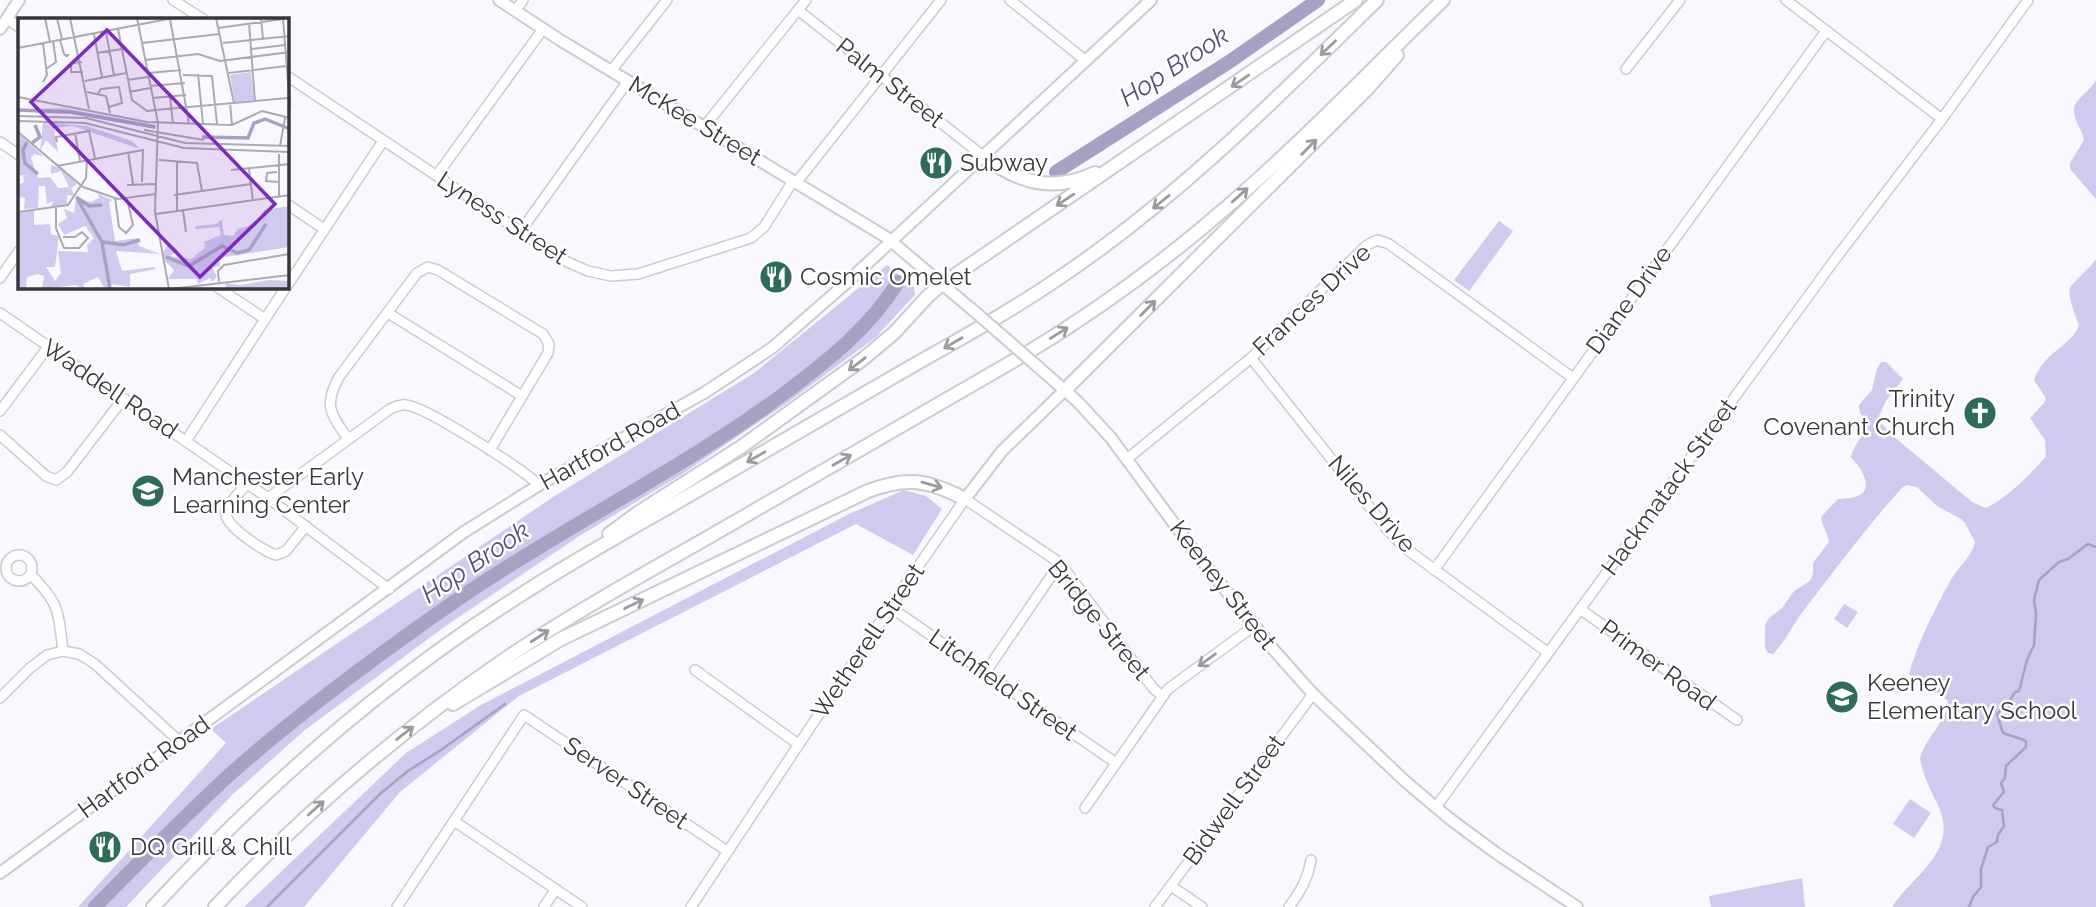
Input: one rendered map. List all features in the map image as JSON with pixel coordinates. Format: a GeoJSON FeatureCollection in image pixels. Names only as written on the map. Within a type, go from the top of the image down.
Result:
{"type":"FeatureCollection","features":[{"type":"Feature","properties":{"kind":"highway"},"geometry":{"type":"LineString","coordinates":[[589,553],[629,519],[741,447],[863,359],[894,333],[942,284],[1356,0]]}},
{"type":"Feature","properties":{"kind":"highway"},"geometry":{"type":"LineString","coordinates":[[153,907],[199,858],[310,752],[474,625],[589,553],[967,335],[1078,265],[1143,217],[1198,171],[1377,0]]}},
{"type":"Feature","properties":{"kind":"highway"},"geometry":{"type":"LineString","coordinates":[[215,907],[309,814],[424,718],[498,664],[556,626],[1027,353],[1104,304],[1183,244],[1241,195],[1443,0]]}},
{"type":"Feature","properties":{"kind":"highway"},"geometry":{"type":"LineString","coordinates":[[1065,390],[1374,82],[1420,22]]}},
{"type":"Feature","properties":{"kind":"highway"},"geometry":{"type":"LineString","coordinates":[[983,156],[1024,180],[1060,183],[1084,178],[1142,148]]}},
{"type":"Feature","properties":{"kind":"highway"},"geometry":{"type":"LineString","coordinates":[[424,718],[474,693],[561,639],[868,491],[898,482],[916,481],[937,485],[965,499]]}},
{"type":"Feature","properties":{"kind":"main road"},"geometry":{"type":"LineString","coordinates":[[0,29],[19,0]]}},
{"type":"Feature","properties":{"kind":"main road","name":"McKee Street"},"geometry":{"type":"LineString","coordinates":[[499,0],[628,82],[891,241]]}},
{"type":"Feature","properties":{"kind":"main road","name":"Hartford Road"},"geometry":{"type":"LineString","coordinates":[[0,873],[464,532],[539,485],[704,393],[772,348],[1151,0]]}},
{"type":"Feature","properties":{"kind":"main road","name":"Keeney Street"},"geometry":{"type":"LineString","coordinates":[[891,241],[1065,390],[1094,419],[1254,626],[1313,694],[1436,807],[1487,847],[1577,907]]}},
{"type":"Feature","properties":{"kind":"main road","name":"Wetherell Street"},"geometry":{"type":"LineString","coordinates":[[965,499],[1002,451],[1065,390]]}},
{"type":"Feature","properties":{"kind":"street"},"geometry":{"type":"LineString","coordinates":[[173,0],[201,18]]}},
{"type":"Feature","properties":{"kind":"street"},"geometry":{"type":"LineString","coordinates":[[515,11],[523,0]]}},
{"type":"Feature","properties":{"kind":"street"},"geometry":{"type":"LineString","coordinates":[[611,71],[667,0]]}},
{"type":"Feature","properties":{"kind":"street"},"geometry":{"type":"LineString","coordinates":[[704,127],[806,0]]}},
{"type":"Feature","properties":{"kind":"street","name":"Lyness Street"},"geometry":{"type":"LineString","coordinates":[[289,77],[563,260],[588,271],[611,276],[638,274],[751,238],[764,228],[795,182],[941,0]]}},
{"type":"Feature","properties":{"kind":"street"},"geometry":{"type":"LineString","coordinates":[[1010,0],[1086,61]]}},
{"type":"Feature","properties":{"kind":"street"},"geometry":{"type":"LineString","coordinates":[[1626,69],[1680,0]]}},
{"type":"Feature","properties":{"kind":"street"},"geometry":{"type":"LineString","coordinates":[[1786,0],[1942,119]]}},
{"type":"Feature","properties":{"kind":"street","name":"Hackmatack Street"},"geometry":{"type":"LineString","coordinates":[[1436,807],[1836,258],[2028,0]]}},
{"type":"Feature","properties":{"kind":"street","name":"Palm Street"},"geometry":{"type":"LineString","coordinates":[[798,10],[983,156]]}},
{"type":"Feature","properties":{"kind":"street"},"geometry":{"type":"LineString","coordinates":[[7,19],[18,26]]}},
{"type":"Feature","properties":{"kind":"street"},"geometry":{"type":"LineString","coordinates":[[437,176],[543,29]]}},
{"type":"Feature","properties":{"kind":"street","name":"Diane Drive"},"geometry":{"type":"LineString","coordinates":[[1434,570],[1826,31]]}},
{"type":"Feature","properties":{"kind":"street"},"geometry":{"type":"LineString","coordinates":[[520,232],[628,82]]}},
{"type":"Feature","properties":{"kind":"street"},"geometry":{"type":"LineString","coordinates":[[289,283],[383,141]]}},
{"type":"Feature","properties":{"kind":"street"},"geometry":{"type":"LineString","coordinates":[[0,142],[18,154]]}},
{"type":"Feature","properties":{"kind":"street"},"geometry":{"type":"LineString","coordinates":[[289,205],[324,229]]}},
{"type":"Feature","properties":{"kind":"street","name":"Frances Drive"},"geometry":{"type":"LineString","coordinates":[[1127,459],[1251,358],[1367,245],[1377,240],[1390,244],[1573,377]]}},
{"type":"Feature","properties":{"kind":"street"},"geometry":{"type":"LineString","coordinates":[[0,278],[18,252]]}},
{"type":"Feature","properties":{"kind":"street"},"geometry":{"type":"LineString","coordinates":[[348,439],[332,415],[329,404],[331,391],[417,273],[428,267],[438,270],[543,334],[549,344],[548,352],[490,450]]}},
{"type":"Feature","properties":{"kind":"street"},"geometry":{"type":"LineString","coordinates":[[220,289],[265,319]]}},
{"type":"Feature","properties":{"kind":"street"},"geometry":{"type":"LineString","coordinates":[[186,441],[285,289]]}},
{"type":"Feature","properties":{"kind":"street","name":"Waddell Road"},"geometry":{"type":"LineString","coordinates":[[0,313],[268,498],[389,589]]}},
{"type":"Feature","properties":{"kind":"street"},"geometry":{"type":"LineString","coordinates":[[388,313],[522,396]]}},
{"type":"Feature","properties":{"kind":"street"},"geometry":{"type":"LineString","coordinates":[[0,411],[48,347]]}},
{"type":"Feature","properties":{"kind":"street","name":"Niles Drive"},"geometry":{"type":"LineString","coordinates":[[1251,358],[1405,548],[1548,652]]}},
{"type":"Feature","properties":{"kind":"street"},"geometry":{"type":"LineString","coordinates":[[0,435],[46,476],[56,480],[67,472],[123,399]]}},
{"type":"Feature","properties":{"kind":"street"},"geometry":{"type":"LineString","coordinates":[[268,498],[390,409],[403,404],[418,408],[490,450],[539,485]]}},
{"type":"Feature","properties":{"kind":"street"},"geometry":{"type":"LineString","coordinates":[[247,484],[226,511],[226,518],[231,525],[265,551],[276,555],[286,551],[306,526]]}},
{"type":"Feature","properties":{"kind":"street","name":"Bridge Street"},"geometry":{"type":"LineString","coordinates":[[965,499],[1060,563],[1153,688],[1162,696]]}},
{"type":"Feature","properties":{"kind":"street","name":"Wetherell Street"},"geometry":{"type":"LineString","coordinates":[[691,907],[965,499]]}},
{"type":"Feature","properties":{"kind":"street"},"geometry":{"type":"LineString","coordinates":[[985,673],[1060,563]]}},
{"type":"Feature","properties":{"kind":"street"},"geometry":{"type":"LineString","coordinates":[[31,575],[49,593],[58,611],[63,651]]}},
{"type":"Feature","properties":{"kind":"street","name":"Litchfield Street"},"geometry":{"type":"LineString","coordinates":[[890,607],[1116,763]]}},
{"type":"Feature","properties":{"kind":"street","name":"Primer Road"},"geometry":{"type":"LineString","coordinates":[[1580,609],[1737,720]]}},
{"type":"Feature","properties":{"kind":"street"},"geometry":{"type":"LineString","coordinates":[[1086,808],[1168,689],[1254,626]]}},
{"type":"Feature","properties":{"kind":"street"},"geometry":{"type":"LineString","coordinates":[[0,698],[47,655],[63,651],[79,654],[95,664],[179,741]]}},
{"type":"Feature","properties":{"kind":"street"},"geometry":{"type":"LineString","coordinates":[[695,670],[798,744]]}},
{"type":"Feature","properties":{"kind":"street","name":"Bidwell Street"},"geometry":{"type":"LineString","coordinates":[[1155,907],[1313,694]]}},
{"type":"Feature","properties":{"kind":"street","name":"Server Street"},"geometry":{"type":"LineString","coordinates":[[454,821],[524,715],[727,850]]}},
{"type":"Feature","properties":{"kind":"street"},"geometry":{"type":"LineString","coordinates":[[397,907],[454,821],[582,907]]}},
{"type":"Feature","properties":{"kind":"street"},"geometry":{"type":"LineString","coordinates":[[1289,907],[1303,887],[1310,871],[1311,860]]}},
{"type":"Feature","properties":{"kind":"street"},"geometry":{"type":"LineString","coordinates":[[1171,886],[1202,907]]}},
{"type":"Feature","properties":{"kind":"street"},"geometry":{"type":"LineString","coordinates":[[544,907],[555,890]]}},
{"type":"Feature","properties":{"kind":"shaded area"},"geometry":{"type":"Polygon","coordinates":[[[2096,80],[2096,199],[2070,169],[2070,163],[2084,140],[2074,108],[2096,80]]]}},
{"type":"Feature","properties":{"kind":"shaded area"},"geometry":{"type":"Polygon","coordinates":[[[1499,221],[1513,231],[1469,291],[1454,280],[1499,221]]]}},
{"type":"Feature","properties":{"kind":"shaded area"},"geometry":{"type":"Polygon","coordinates":[[[2096,259],[2096,907],[1892,907],[1937,852],[1944,825],[1920,759],[1944,715],[1948,701],[1909,674],[1921,639],[1938,605],[1952,578],[1971,553],[1975,542],[1961,519],[1937,506],[1917,487],[1906,485],[1852,548],[1773,654],[1768,653],[1765,648],[1765,625],[1794,591],[1810,581],[1813,563],[1829,542],[1821,517],[1838,499],[1858,496],[1865,489],[1865,478],[1851,457],[1865,425],[1859,405],[1872,390],[1881,362],[1886,362],[1903,379],[1886,401],[1879,416],[1881,423],[1972,502],[1986,508],[1994,504],[2040,463],[2046,456],[2045,440],[2030,418],[2046,398],[2034,380],[2044,362],[2075,333],[2079,325],[2071,301],[2070,288],[2096,259]]]}},
{"type":"Feature","properties":{"kind":"shaded area"},"geometry":{"type":"Polygon","coordinates":[[[887,265],[914,287],[915,295],[876,337],[787,403],[681,475],[581,535],[447,625],[305,730],[232,795],[126,907],[78,907],[226,743],[211,729],[553,497],[754,373],[887,265]]]}},
{"type":"Feature","properties":{"kind":"shaded area"},"geometry":{"type":"Polygon","coordinates":[[[904,490],[926,496],[942,509],[913,555],[856,524],[519,696],[400,792],[304,907],[244,907],[406,753],[481,705],[849,514],[904,490]]]}},
{"type":"Feature","properties":{"kind":"shaded area"},"geometry":{"type":"Polygon","coordinates":[[[1844,604],[1858,612],[1847,628],[1834,619],[1844,604]]]}},
{"type":"Feature","properties":{"kind":"shaded area"},"geometry":{"type":"Polygon","coordinates":[[[1910,799],[1931,813],[1914,838],[1893,824],[1910,799]]]}},
{"type":"Feature","properties":{"kind":"shaded area"},"geometry":{"type":"Polygon","coordinates":[[[1802,878],[1805,907],[1711,907],[1709,896],[1802,878]]]}},
{"type":"Feature","properties":{"kind":"waterway","name":"Hop Brook"},"geometry":{"type":"LineString","coordinates":[[1056,172],[1229,62],[1318,0]]}},
{"type":"Feature","properties":{"kind":"waterway","name":"Hop Brook"},"geometry":{"type":"LineString","coordinates":[[95,907],[227,777],[314,704],[506,567],[667,471],[785,393],[861,329],[898,282]]}},
{"type":"Feature","properties":{"kind":"waterway"},"geometry":{"type":"LineString","coordinates":[[1969,907],[1981,887],[1981,869],[1988,847],[1997,842],[2004,826],[2002,810],[1993,805],[2004,792],[2001,783],[2005,778],[2006,766],[2026,747],[2024,740],[2003,733],[1997,714],[2015,692],[2019,691],[2034,645],[2034,600],[2039,580],[2059,562],[2068,559],[2088,544],[2096,547]]}},
{"type":"Feature","properties":{"kind":"waterway"},"geometry":{"type":"LineString","coordinates":[[267,907],[381,793],[408,771],[505,704]]}},
{"type":"Feature","properties":{"kind":"place","name":"Subway"},"geometry":{"type":"Point","coordinates":[936,163]}},
{"type":"Feature","properties":{"kind":"place","name":"Cosmic Omelet"},"geometry":{"type":"Point","coordinates":[776,277]}},
{"type":"Feature","properties":{"kind":"place","name":"Trinity Covenant Church"},"geometry":{"type":"Point","coordinates":[1980,413]}},
{"type":"Feature","properties":{"kind":"place","name":"Manchester Early Learning Center"},"geometry":{"type":"Point","coordinates":[148,491]}},
{"type":"Feature","properties":{"kind":"place","name":"Keeney Elementary School"},"geometry":{"type":"Point","coordinates":[1842,697]}},
{"type":"Feature","properties":{"kind":"place","name":"DQ Grill & Chill"},"geometry":{"type":"Point","coordinates":[105,847]}}]}
